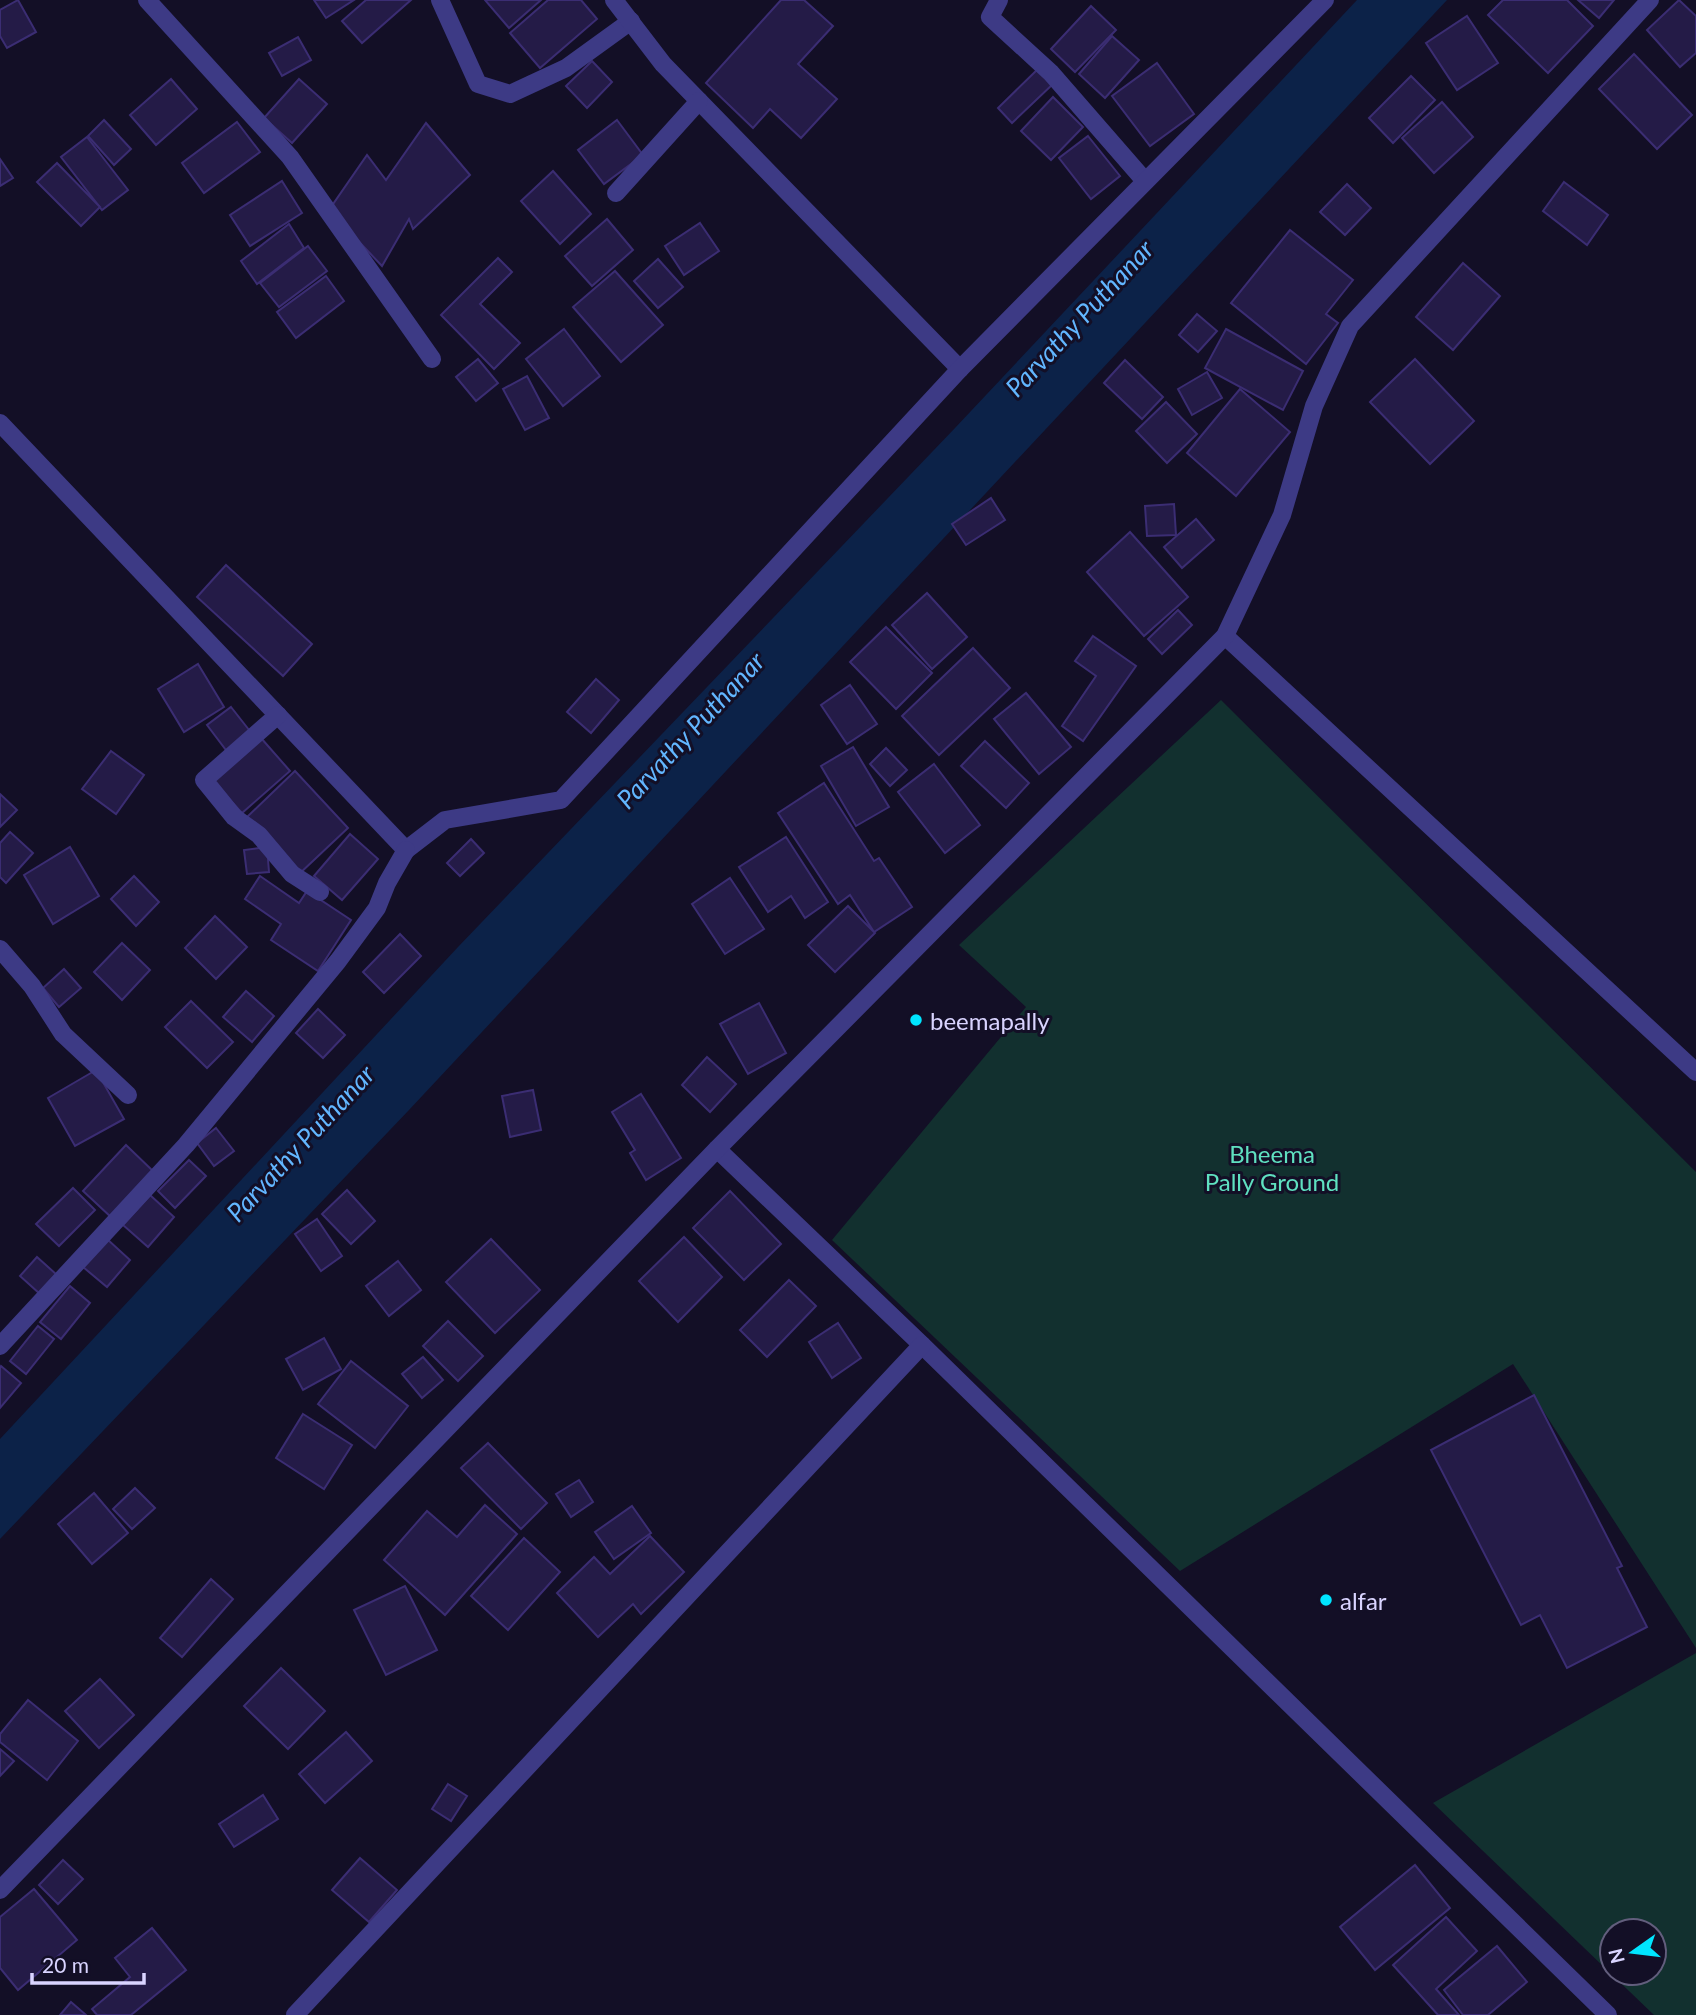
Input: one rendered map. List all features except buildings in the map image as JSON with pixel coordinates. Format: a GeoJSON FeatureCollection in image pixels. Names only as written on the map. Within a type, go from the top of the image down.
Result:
{"type":"FeatureCollection","features":[{"type":"Feature","properties":{"kind":"street"},"geometry":{"type":"LineString","coordinates":[[147,0],[290,156],[432,359]]}},
{"type":"Feature","properties":{"kind":"street"},"geometry":{"type":"LineString","coordinates":[[440,0],[478,84],[510,94],[566,68],[631,21]]}},
{"type":"Feature","properties":{"kind":"street"},"geometry":{"type":"LineString","coordinates":[[614,0],[663,64],[960,369]]}},
{"type":"Feature","properties":{"kind":"street"},"geometry":{"type":"LineString","coordinates":[[999,0],[990,17],[1051,73],[1145,181]]}},
{"type":"Feature","properties":{"kind":"street"},"geometry":{"type":"LineString","coordinates":[[0,1346],[186,1145],[329,971],[377,908],[387,883],[406,850],[445,820],[561,800],[960,369],[1325,0]]}},
{"type":"Feature","properties":{"kind":"street"},"geometry":{"type":"LineString","coordinates":[[0,1890],[717,1149],[1225,636],[1282,515],[1314,406],[1350,326],[1650,0]]}},
{"type":"Feature","properties":{"kind":"street"},"geometry":{"type":"LineString","coordinates":[[616,193],[699,101]]}},
{"type":"Feature","properties":{"kind":"street"},"geometry":{"type":"LineString","coordinates":[[0,423],[406,850]]}},
{"type":"Feature","properties":{"kind":"street"},"geometry":{"type":"LineString","coordinates":[[1225,636],[1693,1064]]}},
{"type":"Feature","properties":{"kind":"street"},"geometry":{"type":"LineString","coordinates":[[278,715],[204,780],[234,817],[259,835],[292,874],[320,892]]}},
{"type":"Feature","properties":{"kind":"street"},"geometry":{"type":"LineString","coordinates":[[0,949],[32,986],[63,1034],[128,1095]]}},
{"type":"Feature","properties":{"kind":"street"},"geometry":{"type":"LineString","coordinates":[[717,1149],[922,1345],[1608,2015]]}},
{"type":"Feature","properties":{"kind":"street"},"geometry":{"type":"LineString","coordinates":[[295,2015],[922,1345]]}},
{"type":"Feature","properties":{"kind":"green space","name":"Bheema Pally Ground"},"geometry":{"type":"Polygon","coordinates":[[[1221,700],[1696,1172],[1696,1648],[1513,1364],[1180,1571],[832,1240],[1026,1007],[959,945],[1221,700]]]}},
{"type":"Feature","properties":{"kind":"green space"},"geometry":{"type":"Polygon","coordinates":[[[1696,1653],[1696,2015],[1654,2015],[1625,1987],[1668,1987],[1668,1917],[1598,1917],[1598,1961],[1433,1803],[1696,1653]]]}},
{"type":"Feature","properties":{"kind":"water","name":"Parvathy Puthanar"},"geometry":{"type":"Polygon","coordinates":[[[1357,0],[1447,0],[409,1110],[0,1539],[0,1439],[458,947],[955,428],[1357,0]]]}},
{"type":"Feature","properties":{"kind":"place","name":"beemapally"},"geometry":{"type":"Point","coordinates":[916,1020]}},
{"type":"Feature","properties":{"kind":"place","name":"alfar"},"geometry":{"type":"Point","coordinates":[1326,1600]}}]}
